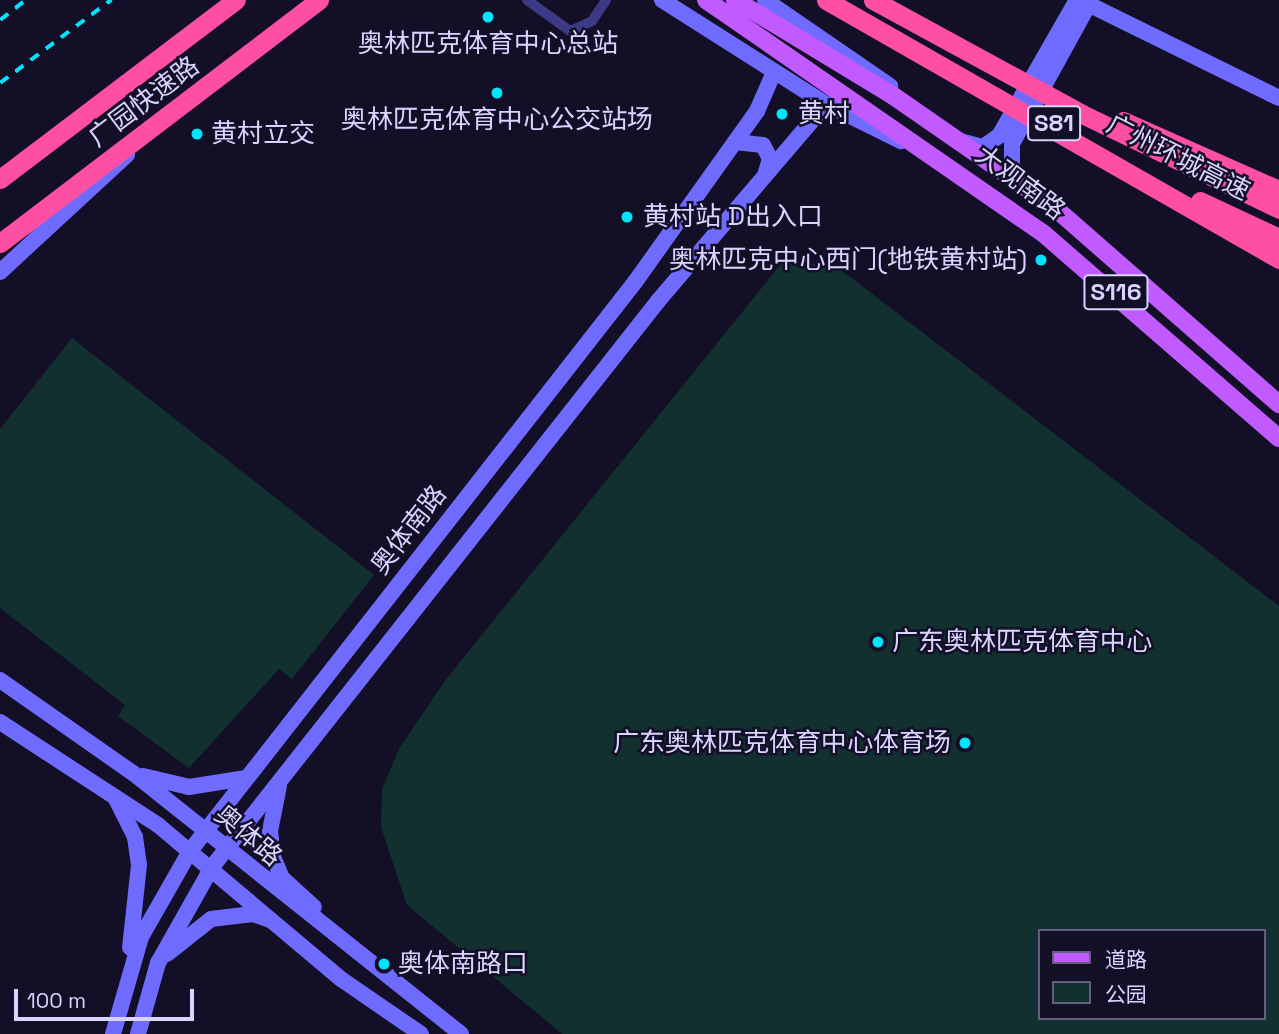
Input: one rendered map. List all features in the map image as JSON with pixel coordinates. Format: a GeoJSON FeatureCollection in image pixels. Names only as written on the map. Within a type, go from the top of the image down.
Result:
{"type":"FeatureCollection","features":[{"type":"Feature","properties":{"kind":"highway","name":"广园快速路"},"geometry":{"type":"LineString","coordinates":[[0,180],[236,0]]}},
{"type":"Feature","properties":{"kind":"highway","name":"广园快速路"},"geometry":{"type":"LineString","coordinates":[[0,243],[319,0]]}},
{"type":"Feature","properties":{"kind":"highway"},"geometry":{"type":"LineString","coordinates":[[826,0],[1279,260]]}},
{"type":"Feature","properties":{"kind":"highway","name":"广州环城高速"},"geometry":{"type":"LineString","coordinates":[[834,0],[1184,194],[1279,238]]}},
{"type":"Feature","properties":{"kind":"highway","name":"广州环城高速"},"geometry":{"type":"LineString","coordinates":[[873,0],[1082,114],[1279,209]]}},
{"type":"Feature","properties":{"kind":"highway"},"geometry":{"type":"LineString","coordinates":[[886,0],[1073,97],[1279,190]]}},
{"type":"Feature","properties":{"kind":"main road","name":"大观南路"},"geometry":{"type":"LineString","coordinates":[[706,0],[944,159],[1093,272],[1279,439]]}},
{"type":"Feature","properties":{"kind":"main road","name":"大观南路"},"geometry":{"type":"LineString","coordinates":[[734,0],[952,136],[1012,177],[1125,266],[1279,404]]}},
{"type":"Feature","properties":{"kind":"street"},"geometry":{"type":"LineString","coordinates":[[527,0],[569,31],[592,21],[606,0]]}},
{"type":"Feature","properties":{"kind":"street"},"geometry":{"type":"LineString","coordinates":[[662,0],[826,104],[944,159]]}},
{"type":"Feature","properties":{"kind":"street"},"geometry":{"type":"LineString","coordinates":[[765,0],[952,136],[983,147],[999,136],[1082,1]]}},
{"type":"Feature","properties":{"kind":"street"},"geometry":{"type":"LineString","coordinates":[[1082,1],[1279,98]]}},
{"type":"Feature","properties":{"kind":"street"},"geometry":{"type":"LineString","coordinates":[[1012,177],[1012,144],[1082,1]]}},
{"type":"Feature","properties":{"kind":"street","name":"奥体南路"},"geometry":{"type":"LineString","coordinates":[[113,1034],[125,977],[190,851],[635,282],[769,92],[774,72]]}},
{"type":"Feature","properties":{"kind":"street","name":"奥体南路"},"geometry":{"type":"LineString","coordinates":[[138,1034],[159,963],[212,867],[766,172],[826,104]]}},
{"type":"Feature","properties":{"kind":"street"},"geometry":{"type":"LineString","coordinates":[[0,272],[151,130]]}},
{"type":"Feature","properties":{"kind":"street"},"geometry":{"type":"LineString","coordinates":[[735,142],[763,145],[770,159],[766,172]]}},
{"type":"Feature","properties":{"kind":"street"},"geometry":{"type":"LineString","coordinates":[[0,681],[0,697]]}},
{"type":"Feature","properties":{"kind":"street","name":"奥体路"},"geometry":{"type":"LineString","coordinates":[[0,681],[133,773],[225,850],[460,1034]]}},
{"type":"Feature","properties":{"kind":"street","name":"奥体路"},"geometry":{"type":"LineString","coordinates":[[0,722],[63,768],[111,792],[212,867],[341,979],[421,1034]]}},
{"type":"Feature","properties":{"kind":"street"},"geometry":{"type":"LineString","coordinates":[[279,736],[283,752],[299,757]]}},
{"type":"Feature","properties":{"kind":"street"},"geometry":{"type":"LineString","coordinates":[[133,773],[176,786],[246,778]]}},
{"type":"Feature","properties":{"kind":"street"},"geometry":{"type":"LineString","coordinates":[[279,781],[270,831],[273,857],[282,878],[329,929]]}},
{"type":"Feature","properties":{"kind":"street"},"geometry":{"type":"LineString","coordinates":[[111,792],[131,826],[139,865],[125,977]]}},
{"type":"Feature","properties":{"kind":"street"},"geometry":{"type":"LineString","coordinates":[[159,963],[196,926],[223,916],[253,914],[283,926]]}},
{"type":"Feature","properties":{"kind":"street"},"geometry":{"type":"LineString","coordinates":[[403,1020],[407,1005],[419,1002]]}},
{"type":"Feature","properties":{"kind":"green space","name":"广东奥林匹克体育中心"},"geometry":{"type":"Polygon","coordinates":[[[832,263],[1279,606],[1279,1034],[562,1034],[407,905],[381,827],[382,789],[400,747],[447,678],[781,264],[832,263]]]}},
{"type":"Feature","properties":{"kind":"green space"},"geometry":{"type":"Polygon","coordinates":[[[72,338],[374,575],[292,679],[279,669],[189,768],[118,716],[125,705],[0,608],[0,429],[72,338]]]}},
{"type":"Feature","properties":{"kind":"railway"},"geometry":{"type":"LineString","coordinates":[[0,20],[26,0]]}},
{"type":"Feature","properties":{"kind":"railway"},"geometry":{"type":"LineString","coordinates":[[0,83],[111,0]]}},
{"type":"Feature","properties":{"kind":"place","name":"奥林匹克体育中心总站"},"geometry":{"type":"Point","coordinates":[488,17]}},
{"type":"Feature","properties":{"kind":"place","name":"奥林匹克体育中心公交站场"},"geometry":{"type":"Point","coordinates":[497,93]}},
{"type":"Feature","properties":{"kind":"place","name":"黄村"},"geometry":{"type":"Point","coordinates":[782,114]}},
{"type":"Feature","properties":{"kind":"place","name":"黄村立交"},"geometry":{"type":"Point","coordinates":[197,134]}},
{"type":"Feature","properties":{"kind":"place","name":"黄村站 D出入口"},"geometry":{"type":"Point","coordinates":[627,217]}},
{"type":"Feature","properties":{"kind":"place","name":"奥林匹克中心西门(地铁黄村站)"},"geometry":{"type":"Point","coordinates":[1041,260]}},
{"type":"Feature","properties":{"kind":"place","name":"广东奥林匹克体育中心"},"geometry":{"type":"Point","coordinates":[878,642]}},
{"type":"Feature","properties":{"kind":"place","name":"广东奥林匹克体育中心体育场"},"geometry":{"type":"Point","coordinates":[965,743]}},
{"type":"Feature","properties":{"kind":"place","name":"奥体南路口"},"geometry":{"type":"Point","coordinates":[384,964]}}]}
